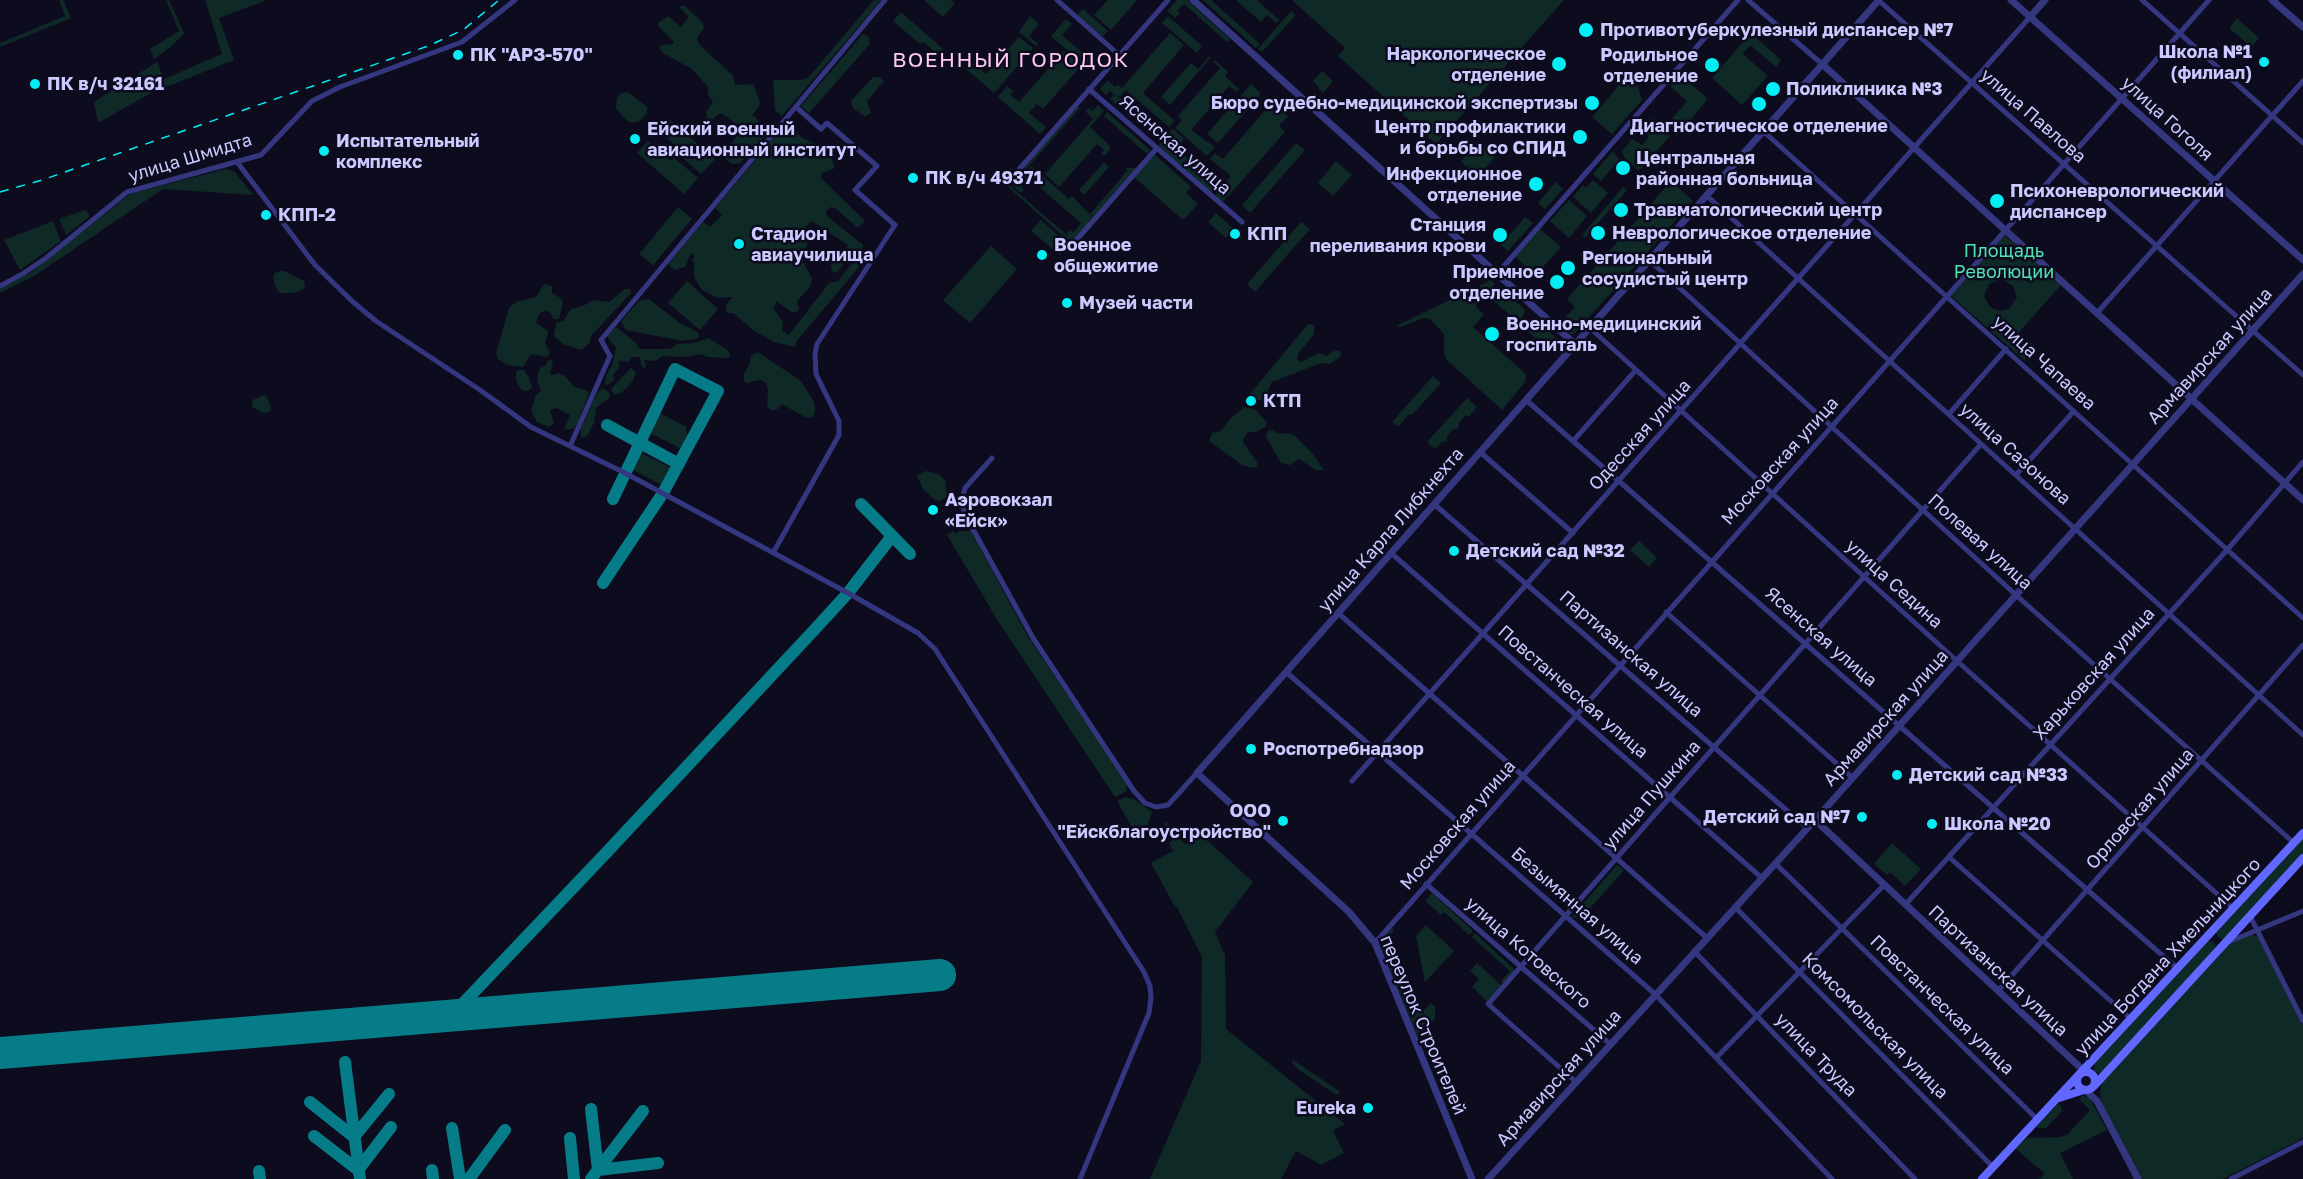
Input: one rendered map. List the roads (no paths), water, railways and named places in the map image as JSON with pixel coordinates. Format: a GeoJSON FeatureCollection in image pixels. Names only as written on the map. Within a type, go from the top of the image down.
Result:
{"type":"FeatureCollection","features":[{"type":"Feature","properties":{"kind":"main road","name":"улица Богдана Хмельницкого"},"geometry":{"type":"LineString","coordinates":[[1982,1179],[2303,833]]}},
{"type":"Feature","properties":{"kind":"main road","name":"улица Богдана Хмельницкого"},"geometry":{"type":"LineString","coordinates":[[2094,1086],[2303,858]]}},
{"type":"Feature","properties":{"kind":"main road"},"geometry":{"type":"LineString","coordinates":[[2210,934],[2223,945]]}},
{"type":"Feature","properties":{"kind":"main road"},"geometry":{"type":"LineString","coordinates":[[2081,1072],[2092,1073],[2095,1079],[2094,1086],[2085,1090],[2078,1084],[2081,1072]]}},
{"type":"Feature","properties":{"kind":"main road","name":"улица Богдана Хмельницкого"},"geometry":{"type":"LineString","coordinates":[[2055,1100],[2085,1090]]}},
{"type":"Feature","properties":{"kind":"street","name":"улица Шмидта"},"geometry":{"type":"LineString","coordinates":[[0,286],[46,258],[127,192],[261,155],[315,99],[340,87],[462,42],[515,0]]}},
{"type":"Feature","properties":{"kind":"street"},"geometry":{"type":"LineString","coordinates":[[570,446],[610,356],[601,340],[885,0]]}},
{"type":"Feature","properties":{"kind":"street"},"geometry":{"type":"LineString","coordinates":[[1057,0],[1119,55]]}},
{"type":"Feature","properties":{"kind":"street"},"geometry":{"type":"LineString","coordinates":[[1008,182],[1168,0]]}},
{"type":"Feature","properties":{"kind":"street"},"geometry":{"type":"LineString","coordinates":[[1193,0],[1575,344]]}},
{"type":"Feature","properties":{"kind":"street"},"geometry":{"type":"LineString","coordinates":[[1497,274],[1738,0]]}},
{"type":"Feature","properties":{"kind":"street"},"geometry":{"type":"LineString","coordinates":[[1748,0],[1822,64],[2303,500]]}},
{"type":"Feature","properties":{"kind":"street","name":"улица Карла Либкнехта"},"geometry":{"type":"LineString","coordinates":[[992,458],[965,488],[962,502],[964,513],[1033,638],[1141,799],[1151,806],[1166,806],[1878,0]]}},
{"type":"Feature","properties":{"kind":"street","name":"улица Павлова"},"geometry":{"type":"LineString","coordinates":[[1878,0],[2303,375]]}},
{"type":"Feature","properties":{"kind":"street","name":"улица Гоголя"},"geometry":{"type":"LineString","coordinates":[[2011,0],[2303,260]]}},
{"type":"Feature","properties":{"kind":"street","name":"Одесская улица"},"geometry":{"type":"LineString","coordinates":[[1352,781],[2045,0]]}},
{"type":"Feature","properties":{"kind":"street"},"geometry":{"type":"LineString","coordinates":[[2142,0],[2303,143]]}},
{"type":"Feature","properties":{"kind":"street","name":"Московская улица"},"geometry":{"type":"LineString","coordinates":[[1375,943],[2209,0]]}},
{"type":"Feature","properties":{"kind":"street"},"geometry":{"type":"LineString","coordinates":[[2272,0],[2303,27]]}},
{"type":"Feature","properties":{"kind":"street"},"geometry":{"type":"LineString","coordinates":[[2097,313],[2303,81]]}},
{"type":"Feature","properties":{"kind":"street","name":"Ясенская улица"},"geometry":{"type":"LineString","coordinates":[[1089,89],[1242,222]]}},
{"type":"Feature","properties":{"kind":"street"},"geometry":{"type":"LineString","coordinates":[[773,552],[839,435],[839,421],[816,374],[817,344],[895,225],[855,190],[877,166],[827,123],[821,129],[796,107]]}},
{"type":"Feature","properties":{"kind":"street","name":"улица Чапаева"},"geometry":{"type":"LineString","coordinates":[[1763,131],[2303,618]]}},
{"type":"Feature","properties":{"kind":"street"},"geometry":{"type":"LineString","coordinates":[[1072,246],[1157,148]]}},
{"type":"Feature","properties":{"kind":"street"},"geometry":{"type":"LineString","coordinates":[[237,162],[300,247],[340,291],[365,313],[531,427],[773,552],[918,633],[930,643],[1147,978],[1151,998],[1149,1013],[1080,1179]]}},
{"type":"Feature","properties":{"kind":"street","name":"улица Сазонова"},"geometry":{"type":"LineString","coordinates":[[1707,195],[2303,735]]}},
{"type":"Feature","properties":{"kind":"street","name":"Полевая улица"},"geometry":{"type":"LineString","coordinates":[[1649,260],[2016,595],[2294,843]]}},
{"type":"Feature","properties":{"kind":"street","name":"Армавирская улица"},"geometry":{"type":"LineString","coordinates":[[1488,1179],[1853,778],[2303,274]]}},
{"type":"Feature","properties":{"kind":"street","name":"улица Седина"},"geometry":{"type":"LineString","coordinates":[[1590,328],[1956,661],[2234,909]]}},
{"type":"Feature","properties":{"kind":"street"},"geometry":{"type":"LineString","coordinates":[[1949,414],[2006,350]]}},
{"type":"Feature","properties":{"kind":"street"},"geometry":{"type":"LineString","coordinates":[[1573,441],[1636,370]]}},
{"type":"Feature","properties":{"kind":"street","name":"Ясенская улица"},"geometry":{"type":"LineString","coordinates":[[1526,400],[2178,969]]}},
{"type":"Feature","properties":{"kind":"street"},"geometry":{"type":"LineString","coordinates":[[2016,475],[2074,411]]}},
{"type":"Feature","properties":{"kind":"street","name":"улица Пушкина"},"geometry":{"type":"LineString","coordinates":[[1576,1082],[1488,1004],[1981,444]]}},
{"type":"Feature","properties":{"kind":"street"},"geometry":{"type":"LineString","coordinates":[[1480,452],[1573,533]]}},
{"type":"Feature","properties":{"kind":"street","name":"Харьковская улица"},"geometry":{"type":"LineString","coordinates":[[1905,905],[2227,550],[2303,462]]}},
{"type":"Feature","properties":{"kind":"street","name":"Партизанская улица"},"geometry":{"type":"LineString","coordinates":[[1434,504],[1807,828]]}},
{"type":"Feature","properties":{"kind":"street","name":"Повстанческая улица"},"geometry":{"type":"LineString","coordinates":[[1391,553],[1762,878]]}},
{"type":"Feature","properties":{"kind":"street"},"geometry":{"type":"LineString","coordinates":[[1666,612],[1853,778]]}},
{"type":"Feature","properties":{"kind":"street"},"geometry":{"type":"LineString","coordinates":[[1338,613],[1707,938]]}},
{"type":"Feature","properties":{"kind":"street","name":"Орловская улица"},"geometry":{"type":"LineString","coordinates":[[1998,991],[2303,645]]}},
{"type":"Feature","properties":{"kind":"street","name":"Безымянная улица"},"geometry":{"type":"LineString","coordinates":[[1286,672],[1655,994],[1832,1179]]}},
{"type":"Feature","properties":{"kind":"street","name":"переулок Строителей"},"geometry":{"type":"LineString","coordinates":[[1197,773],[1349,912],[1375,943],[1472,1179]]}},
{"type":"Feature","properties":{"kind":"street","name":"Партизанская улица"},"geometry":{"type":"LineString","coordinates":[[1815,820],[2081,1072]]}},
{"type":"Feature","properties":{"kind":"street"},"geometry":{"type":"LineString","coordinates":[[1949,856],[2131,1019]]}},
{"type":"Feature","properties":{"kind":"street","name":"Повстанческая улица"},"geometry":{"type":"LineString","coordinates":[[1775,863],[2037,1119]]}},
{"type":"Feature","properties":{"kind":"street","name":"улица Котовского"},"geometry":{"type":"LineString","coordinates":[[1426,884],[1610,1044]]}},
{"type":"Feature","properties":{"kind":"street"},"geometry":{"type":"LineString","coordinates":[[1717,1057],[1884,885]]}},
{"type":"Feature","properties":{"kind":"street","name":"Комсомольская улица"},"geometry":{"type":"LineString","coordinates":[[1736,907],[1993,1167]]}},
{"type":"Feature","properties":{"kind":"street"},"geometry":{"type":"LineString","coordinates":[[2223,945],[2303,911]]}},
{"type":"Feature","properties":{"kind":"street"},"geometry":{"type":"LineString","coordinates":[[2250,915],[2303,1020]]}},
{"type":"Feature","properties":{"kind":"street","name":"улица Труда"},"geometry":{"type":"LineString","coordinates":[[1694,951],[1916,1179]]}},
{"type":"Feature","properties":{"kind":"street"},"geometry":{"type":"LineString","coordinates":[[2094,1086],[2106,1118]]}},
{"type":"Feature","properties":{"kind":"street"},"geometry":{"type":"LineString","coordinates":[[2085,1090],[2093,1096],[2139,1179]]}},
{"type":"Feature","properties":{"kind":"street"},"geometry":{"type":"LineString","coordinates":[[2231,1179],[2303,1142]]}},
{"type":"Feature","properties":{"kind":"street"},"geometry":{"type":"LineString","coordinates":[[2246,1172],[2249,1179]]}},
{"type":"Feature","properties":{"kind":"railway"},"geometry":{"type":"LineString","coordinates":[[0,192],[42,180],[428,46],[463,30],[499,0]]}},
{"type":"Feature","properties":{"kind":"place","name":"Противотуберкулезный диспансер №7"},"geometry":{"type":"Point","coordinates":[1586,30]}},
{"type":"Feature","properties":{"kind":"place","name":"ПК \"АРЗ-570\""},"geometry":{"type":"Point","coordinates":[458,55]}},
{"type":"Feature","properties":{"kind":"place","name":"Школа №1 (филиал)"},"geometry":{"type":"Point","coordinates":[2264,62]}},
{"type":"Feature","properties":{"kind":"place","name":"Наркологическое отделение"},"geometry":{"type":"Point","coordinates":[1559,64]}},
{"type":"Feature","properties":{"kind":"place","name":"Родильное отделение"},"geometry":{"type":"Point","coordinates":[1712,65]}},
{"type":"Feature","properties":{"kind":"place","name":"ПК в/ч 32161"},"geometry":{"type":"Point","coordinates":[35,84]}},
{"type":"Feature","properties":{"kind":"place","name":"Поликлиника №3"},"geometry":{"type":"Point","coordinates":[1773,89]}},
{"type":"Feature","properties":{"kind":"place","name":"Бюро судебно-медицинской экспертизы"},"geometry":{"type":"Point","coordinates":[1592,103]}},
{"type":"Feature","properties":{"kind":"place","name":"Диагностическое отделение"},"geometry":{"type":"Point","coordinates":[1759,104]}},
{"type":"Feature","properties":{"kind":"place","name":"Центр профилактики и борьбы со СПИД"},"geometry":{"type":"Point","coordinates":[1580,137]}},
{"type":"Feature","properties":{"kind":"place","name":"Ейский военный авиационный институт"},"geometry":{"type":"Point","coordinates":[635,139]}},
{"type":"Feature","properties":{"kind":"place","name":"Испытательный комплекс"},"geometry":{"type":"Point","coordinates":[324,151]}},
{"type":"Feature","properties":{"kind":"place","name":"Центральная районная больница"},"geometry":{"type":"Point","coordinates":[1623,168]}},
{"type":"Feature","properties":{"kind":"place","name":"ПК в/ч 49371"},"geometry":{"type":"Point","coordinates":[913,178]}},
{"type":"Feature","properties":{"kind":"place","name":"Инфекционное отделение"},"geometry":{"type":"Point","coordinates":[1536,184]}},
{"type":"Feature","properties":{"kind":"place","name":"Психоневрологический диспансер"},"geometry":{"type":"Point","coordinates":[1997,201]}},
{"type":"Feature","properties":{"kind":"place","name":"Травматологический центр"},"geometry":{"type":"Point","coordinates":[1621,210]}},
{"type":"Feature","properties":{"kind":"place","name":"КПП-2"},"geometry":{"type":"Point","coordinates":[266,215]}},
{"type":"Feature","properties":{"kind":"place","name":"Неврологическое отделение"},"geometry":{"type":"Point","coordinates":[1598,233]}},
{"type":"Feature","properties":{"kind":"place","name":"КПП"},"geometry":{"type":"Point","coordinates":[1235,234]}},
{"type":"Feature","properties":{"kind":"place","name":"Станция переливания крови"},"geometry":{"type":"Point","coordinates":[1500,235]}},
{"type":"Feature","properties":{"kind":"place","name":"Стадион авиаучилища"},"geometry":{"type":"Point","coordinates":[739,244]}},
{"type":"Feature","properties":{"kind":"place","name":"Военное общежитие"},"geometry":{"type":"Point","coordinates":[1042,255]}},
{"type":"Feature","properties":{"kind":"place","name":"Региональный сосудистый центр"},"geometry":{"type":"Point","coordinates":[1568,268]}},
{"type":"Feature","properties":{"kind":"place","name":"Приемное отделение"},"geometry":{"type":"Point","coordinates":[1557,282]}},
{"type":"Feature","properties":{"kind":"place","name":"Музей части"},"geometry":{"type":"Point","coordinates":[1067,303]}},
{"type":"Feature","properties":{"kind":"place","name":"Военно-медицинский госпиталь"},"geometry":{"type":"Point","coordinates":[1492,334]}},
{"type":"Feature","properties":{"kind":"place","name":"КТП"},"geometry":{"type":"Point","coordinates":[1251,401]}},
{"type":"Feature","properties":{"kind":"place","name":"Аэровокзал «Ейск»"},"geometry":{"type":"Point","coordinates":[933,510]}},
{"type":"Feature","properties":{"kind":"place","name":"Детский сад №32"},"geometry":{"type":"Point","coordinates":[1454,551]}},
{"type":"Feature","properties":{"kind":"place","name":"Роспотребнадзор"},"geometry":{"type":"Point","coordinates":[1251,749]}},
{"type":"Feature","properties":{"kind":"place","name":"Детский сад №33"},"geometry":{"type":"Point","coordinates":[1897,775]}},
{"type":"Feature","properties":{"kind":"place","name":"Детский сад №7"},"geometry":{"type":"Point","coordinates":[1862,817]}},
{"type":"Feature","properties":{"kind":"place","name":"ООО \"Ейскблагоустройство\""},"geometry":{"type":"Point","coordinates":[1283,821]}},
{"type":"Feature","properties":{"kind":"place","name":"Школа №20"},"geometry":{"type":"Point","coordinates":[1932,824]}},
{"type":"Feature","properties":{"kind":"place","name":"Eureka"},"geometry":{"type":"Point","coordinates":[1368,1108]}},
{"type":"Feature","properties":{"kind":"district","name":"ВОЕННЫЙ ГОРОДОК"},"geometry":{"type":"Point","coordinates":[1011,60]}},
{"type":"Feature","properties":{"kind":"park label","name":"Площадь Революции"},"geometry":{"type":"Point","coordinates":[2004,261]}}]}
